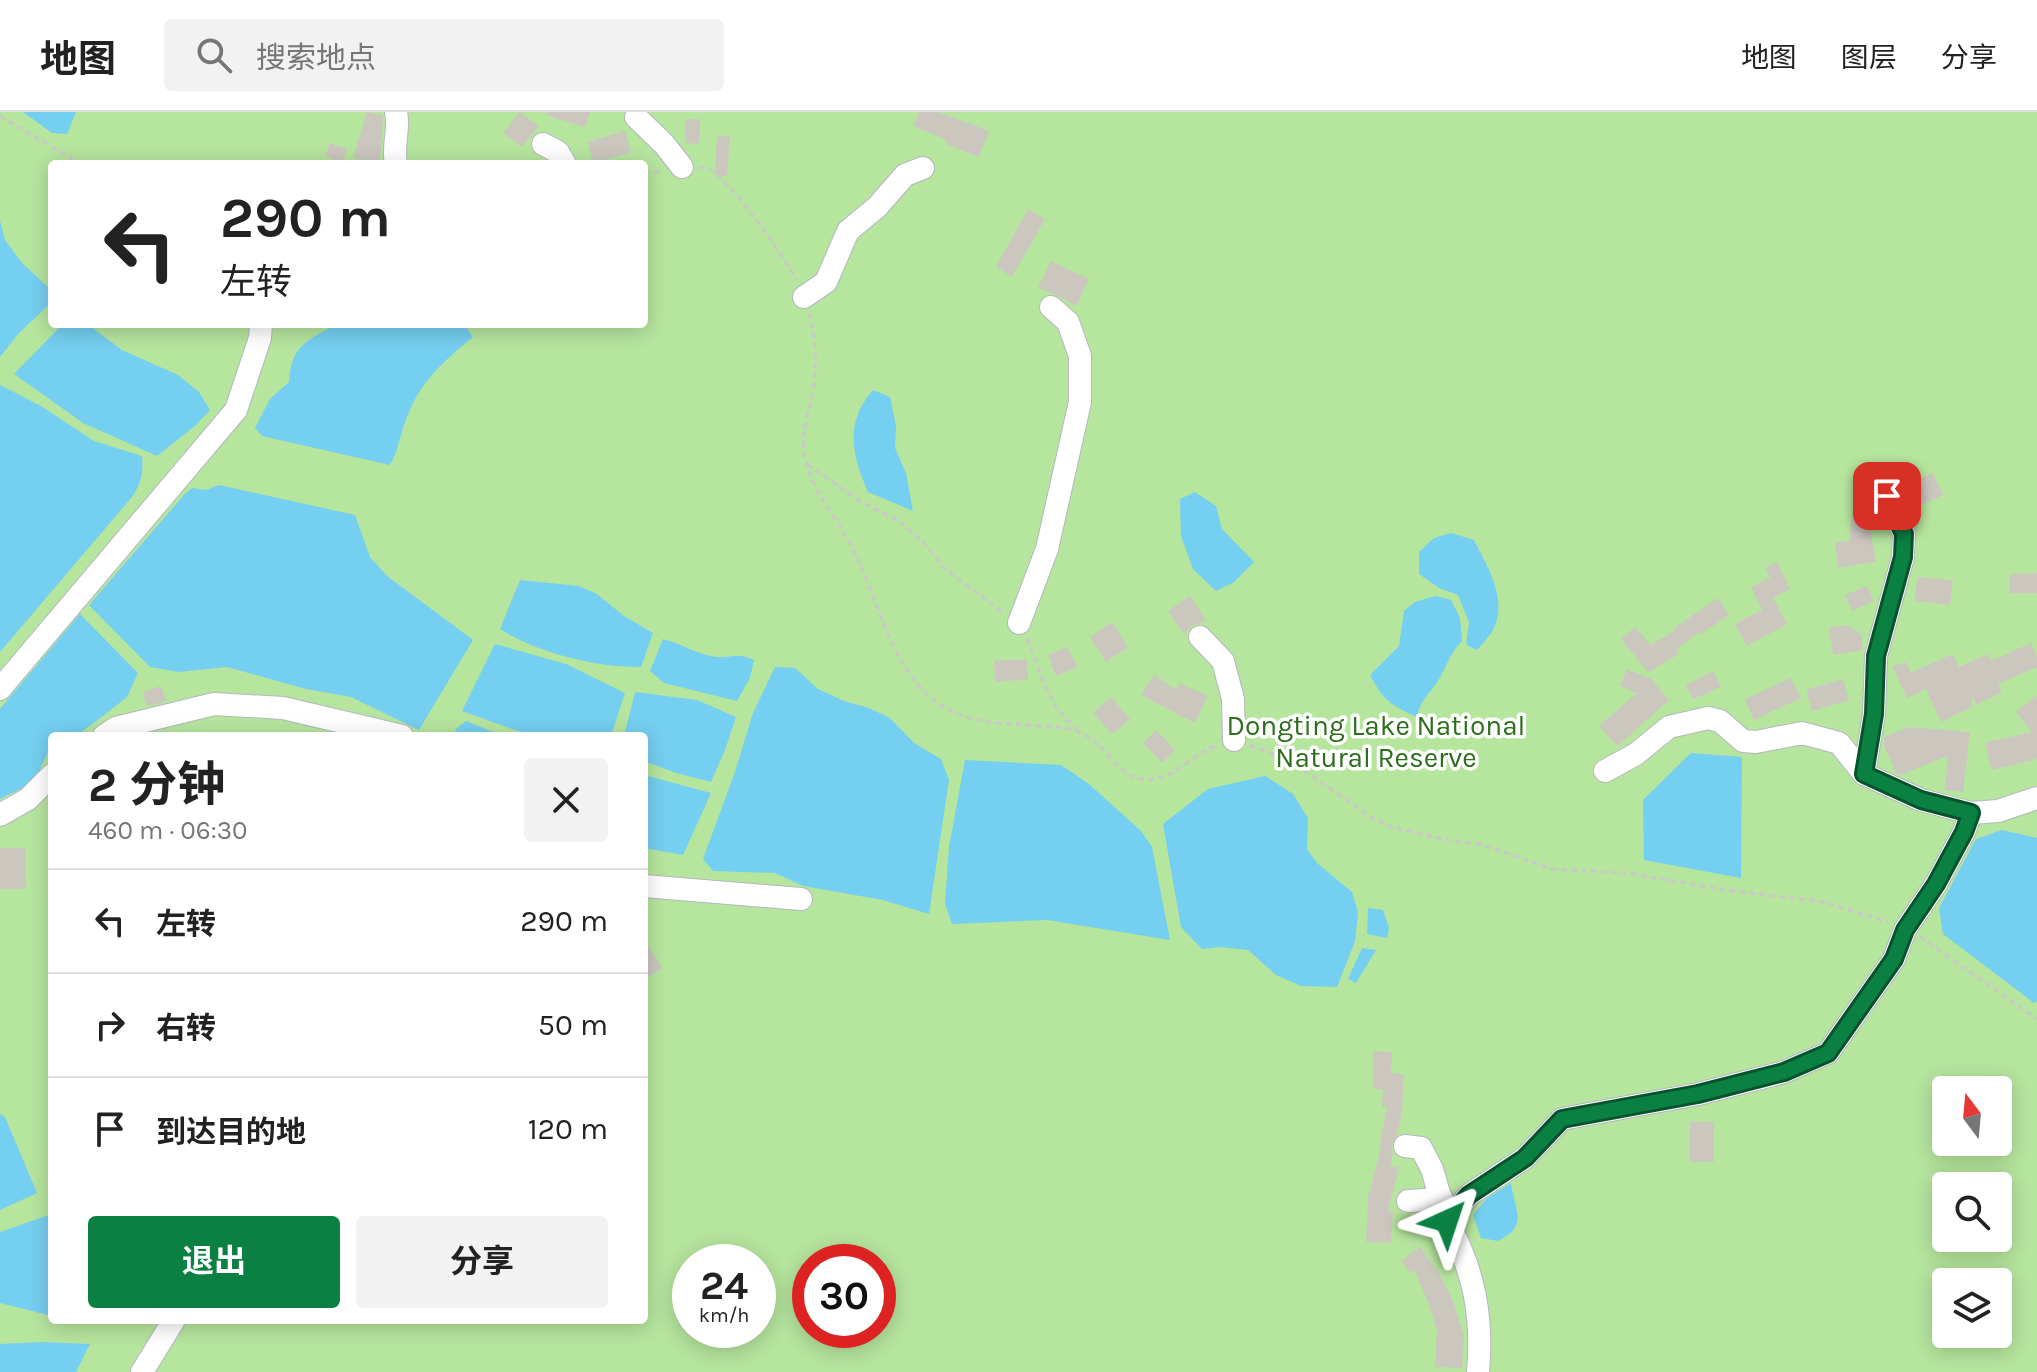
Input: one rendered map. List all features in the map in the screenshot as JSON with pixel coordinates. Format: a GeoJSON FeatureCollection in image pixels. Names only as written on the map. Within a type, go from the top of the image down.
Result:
{"type":"FeatureCollection","features":[{"type":"Feature","properties":{"kind":"street"},"geometry":{"type":"LineString","coordinates":[[395,160],[392,146],[398,121],[396,112]]}},
{"type":"Feature","properties":{"kind":"street"},"geometry":{"type":"LineString","coordinates":[[636,117],[682,167]]}},
{"type":"Feature","properties":{"kind":"street"},"geometry":{"type":"LineString","coordinates":[[804,297],[826,282],[848,231],[877,207],[905,175],[923,168]]}},
{"type":"Feature","properties":{"kind":"street"},"geometry":{"type":"LineString","coordinates":[[1019,623],[1047,549],[1080,402],[1080,356],[1068,322],[1051,307]]}},
{"type":"Feature","properties":{"kind":"street"},"geometry":{"type":"LineString","coordinates":[[0,689],[236,410],[261,328]]}},
{"type":"Feature","properties":{"kind":"street"},"geometry":{"type":"LineString","coordinates":[[1864,774],[1874,714],[1876,656],[1903,557],[1904,534],[1887,496]]}},
{"type":"Feature","properties":{"kind":"street"},"geometry":{"type":"LineString","coordinates":[[1200,637],[1223,661],[1233,699],[1234,740]]}},
{"type":"Feature","properties":{"kind":"street"},"geometry":{"type":"LineString","coordinates":[[110,732],[214,704],[283,708],[385,732]]}},
{"type":"Feature","properties":{"kind":"street"},"geometry":{"type":"LineString","coordinates":[[1605,771],[1636,754],[1669,727],[1708,718],[1720,721],[1743,741],[1756,742],[1802,733],[1839,743],[1864,774],[1921,800],[1971,813],[1998,811],[2037,798]]}},
{"type":"Feature","properties":{"kind":"street"},"geometry":{"type":"LineString","coordinates":[[0,815],[28,799],[48,779]]}},
{"type":"Feature","properties":{"kind":"street"},"geometry":{"type":"LineString","coordinates":[[1408,1201],[1444,1210],[1525,1158],[1562,1119],[1698,1094],[1784,1072],[1828,1053],[1894,959],[1905,930],[1936,884],[1971,813]]}},
{"type":"Feature","properties":{"kind":"street"},"geometry":{"type":"LineString","coordinates":[[648,886],[801,899]]}},
{"type":"Feature","properties":{"kind":"street"},"geometry":{"type":"LineString","coordinates":[[1405,1146],[1421,1148],[1432,1169],[1444,1210],[1464,1252],[1478,1305],[1478,1372]]}},
{"type":"Feature","properties":{"kind":"street"},"geometry":{"type":"LineString","coordinates":[[142,1372],[172,1324]]}},
{"type":"Feature","properties":{"kind":"path"},"geometry":{"type":"LineString","coordinates":[[0,116],[74,160]]}},
{"type":"Feature","properties":{"kind":"path"},"geometry":{"type":"LineString","coordinates":[[806,463],[860,501],[899,521],[923,542],[945,569],[1019,623],[1057,709],[1076,729]]}},
{"type":"Feature","properties":{"kind":"green space","name":"Dongting Lake National Natural Reserve"},"geometry":{"type":"Polygon","coordinates":[[[0,112],[2037,112],[2037,1372],[0,1372],[0,112]]]}},
{"type":"Feature","properties":{"kind":"water"},"geometry":{"type":"Polygon","coordinates":[[[23,112],[76,112],[67,134],[52,133],[23,112]]]}},
{"type":"Feature","properties":{"kind":"water"},"geometry":{"type":"Polygon","coordinates":[[[0,221],[5,240],[22,263],[48,287],[48,306],[19,333],[0,357],[0,221]]]}},
{"type":"Feature","properties":{"kind":"water"},"geometry":{"type":"Polygon","coordinates":[[[59,328],[92,328],[122,350],[178,375],[199,392],[210,410],[157,456],[83,423],[14,374],[59,328]]]}},
{"type":"Feature","properties":{"kind":"water"},"geometry":{"type":"Polygon","coordinates":[[[330,328],[467,328],[473,337],[444,362],[414,400],[390,465],[262,436],[255,428],[270,399],[289,382],[297,352],[330,328]]]}},
{"type":"Feature","properties":{"kind":"water"},"geometry":{"type":"Polygon","coordinates":[[[0,385],[41,406],[94,441],[142,456],[143,467],[132,497],[0,652],[0,385]]]}},
{"type":"Feature","properties":{"kind":"water"},"geometry":{"type":"Polygon","coordinates":[[[873,390],[890,397],[896,426],[895,448],[906,473],[913,511],[868,492],[858,465],[854,427],[864,402],[873,390]]]}},
{"type":"Feature","properties":{"kind":"water"},"geometry":{"type":"Polygon","coordinates":[[[219,485],[355,515],[370,557],[387,576],[473,640],[419,730],[351,697],[306,689],[227,667],[179,672],[150,667],[89,605],[184,495],[192,488],[206,490],[219,485]]]}},
{"type":"Feature","properties":{"kind":"water"},"geometry":{"type":"Polygon","coordinates":[[[1195,492],[1216,506],[1222,529],[1254,562],[1234,582],[1216,591],[1193,569],[1181,536],[1180,499],[1195,492]]]}},
{"type":"Feature","properties":{"kind":"water"},"geometry":{"type":"Polygon","coordinates":[[[1451,533],[1474,540],[1490,572],[1497,596],[1497,619],[1491,633],[1477,650],[1466,645],[1469,622],[1458,595],[1439,588],[1419,574],[1419,552],[1434,538],[1451,533]]]}},
{"type":"Feature","properties":{"kind":"water"},"geometry":{"type":"Polygon","coordinates":[[[520,580],[579,586],[597,594],[624,616],[653,633],[641,667],[606,665],[568,657],[515,638],[500,629],[520,580]]]}},
{"type":"Feature","properties":{"kind":"water"},"geometry":{"type":"Polygon","coordinates":[[[1436,596],[1451,600],[1460,618],[1462,641],[1423,701],[1417,717],[1389,701],[1370,675],[1399,646],[1404,611],[1415,602],[1436,596]]]}},
{"type":"Feature","properties":{"kind":"water"},"geometry":{"type":"Polygon","coordinates":[[[80,614],[138,673],[127,697],[81,732],[48,732],[48,752],[34,782],[0,799],[0,709],[80,614]]]}},
{"type":"Feature","properties":{"kind":"water"},"geometry":{"type":"Polygon","coordinates":[[[663,639],[711,656],[739,656],[754,660],[750,678],[737,701],[664,683],[650,671],[663,639]]]}},
{"type":"Feature","properties":{"kind":"water"},"geometry":{"type":"Polygon","coordinates":[[[495,644],[566,664],[625,693],[612,732],[521,732],[462,711],[495,644]]]}},
{"type":"Feature","properties":{"kind":"water"},"geometry":{"type":"Polygon","coordinates":[[[775,667],[795,668],[818,689],[890,718],[914,743],[941,759],[949,780],[929,914],[883,900],[803,886],[775,873],[713,871],[703,859],[753,713],[775,667]]]}},
{"type":"Feature","properties":{"kind":"water"},"geometry":{"type":"Polygon","coordinates":[[[635,692],[697,700],[736,717],[711,782],[648,762],[648,732],[625,732],[635,692]]]}},
{"type":"Feature","properties":{"kind":"water"},"geometry":{"type":"Polygon","coordinates":[[[466,721],[493,732],[455,732],[466,721]]]}},
{"type":"Feature","properties":{"kind":"water"},"geometry":{"type":"Polygon","coordinates":[[[1691,753],[1742,757],[1741,878],[1644,860],[1643,800],[1691,753]]]}},
{"type":"Feature","properties":{"kind":"water"},"geometry":{"type":"Polygon","coordinates":[[[965,760],[1061,765],[1089,784],[1141,831],[1152,847],[1170,940],[1047,920],[952,924],[945,904],[949,847],[965,760]]]}},
{"type":"Feature","properties":{"kind":"water"},"geometry":{"type":"Polygon","coordinates":[[[648,776],[711,793],[683,855],[648,849],[648,776]]]}},
{"type":"Feature","properties":{"kind":"water"},"geometry":{"type":"Polygon","coordinates":[[[1265,776],[1293,794],[1308,818],[1307,849],[1317,863],[1352,892],[1358,912],[1355,941],[1337,987],[1301,986],[1276,975],[1248,950],[1202,949],[1181,927],[1163,824],[1208,789],[1265,776]]]}},
{"type":"Feature","properties":{"kind":"water"},"geometry":{"type":"Polygon","coordinates":[[[2002,830],[2037,838],[2037,1001],[2034,1003],[1943,934],[1939,908],[1976,839],[2002,830]]]}},
{"type":"Feature","properties":{"kind":"water"},"geometry":{"type":"Polygon","coordinates":[[[1368,908],[1383,910],[1389,928],[1387,938],[1367,934],[1368,908]]]}},
{"type":"Feature","properties":{"kind":"water"},"geometry":{"type":"Polygon","coordinates":[[[1362,948],[1376,950],[1356,983],[1348,979],[1362,948]]]}},
{"type":"Feature","properties":{"kind":"water"},"geometry":{"type":"Polygon","coordinates":[[[0,1114],[5,1117],[37,1193],[0,1210],[0,1114]]]}},
{"type":"Feature","properties":{"kind":"water"},"geometry":{"type":"Polygon","coordinates":[[[1511,1183],[1518,1217],[1514,1229],[1498,1241],[1481,1238],[1473,1215],[1487,1198],[1511,1183]]]}},
{"type":"Feature","properties":{"kind":"water"},"geometry":{"type":"Polygon","coordinates":[[[48,1215],[48,1315],[0,1303],[0,1232],[48,1215]]]}},
{"type":"Feature","properties":{"kind":"water"},"geometry":{"type":"Polygon","coordinates":[[[0,1344],[90,1344],[76,1372],[0,1372],[0,1344]]]}},
{"type":"Feature","properties":{"kind":"building"},"geometry":{"type":"Polygon","coordinates":[[[367,112],[383,116],[378,160],[353,158],[367,112]]]}},
{"type":"Feature","properties":{"kind":"building"},"geometry":{"type":"Polygon","coordinates":[[[520,112],[539,126],[522,147],[503,133],[520,112]]]}},
{"type":"Feature","properties":{"kind":"building"},"geometry":{"type":"Polygon","coordinates":[[[547,112],[590,112],[585,127],[546,115],[547,112]]]}},
{"type":"Feature","properties":{"kind":"building"},"geometry":{"type":"Polygon","coordinates":[[[919,112],[938,112],[989,131],[979,157],[945,144],[947,140],[913,126],[919,112]]]}},
{"type":"Feature","properties":{"kind":"building"},"geometry":{"type":"Polygon","coordinates":[[[685,119],[700,119],[699,144],[685,143],[685,119]]]}},
{"type":"Feature","properties":{"kind":"building"},"geometry":{"type":"Polygon","coordinates":[[[625,131],[631,152],[593,160],[587,142],[625,131]]]}},
{"type":"Feature","properties":{"kind":"building"},"geometry":{"type":"Polygon","coordinates":[[[717,135],[730,136],[727,176],[715,175],[717,135]]]}},
{"type":"Feature","properties":{"kind":"building"},"geometry":{"type":"Polygon","coordinates":[[[330,143],[347,149],[343,160],[325,156],[330,143]]]}},
{"type":"Feature","properties":{"kind":"building"},"geometry":{"type":"Polygon","coordinates":[[[1028,209],[1045,219],[1012,277],[996,267],[1028,209]]]}},
{"type":"Feature","properties":{"kind":"building"},"geometry":{"type":"Polygon","coordinates":[[[1051,261],[1089,279],[1076,306],[1038,288],[1051,261]]]}},
{"type":"Feature","properties":{"kind":"building"},"geometry":{"type":"Polygon","coordinates":[[[1933,473],[1943,495],[1915,508],[1905,486],[1933,473]]]}},
{"type":"Feature","properties":{"kind":"building"},"geometry":{"type":"Polygon","coordinates":[[[1851,517],[1872,519],[1876,562],[1838,568],[1835,543],[1850,540],[1851,517]]]}},
{"type":"Feature","properties":{"kind":"building"},"geometry":{"type":"Polygon","coordinates":[[[1777,562],[1790,589],[1773,598],[1787,624],[1747,646],[1735,624],[1762,610],[1751,587],[1770,578],[1765,568],[1777,562]]]}},
{"type":"Feature","properties":{"kind":"building"},"geometry":{"type":"Polygon","coordinates":[[[2037,573],[2037,593],[2010,593],[2010,574],[2037,573]]]}},
{"type":"Feature","properties":{"kind":"building"},"geometry":{"type":"Polygon","coordinates":[[[1917,577],[1953,580],[1950,605],[1915,601],[1917,577]]]}},
{"type":"Feature","properties":{"kind":"building"},"geometry":{"type":"Polygon","coordinates":[[[1867,586],[1874,601],[1852,611],[1845,595],[1867,586]]]}},
{"type":"Feature","properties":{"kind":"building"},"geometry":{"type":"Polygon","coordinates":[[[1190,596],[1206,620],[1191,626],[1184,635],[1168,611],[1190,596]]]}},
{"type":"Feature","properties":{"kind":"building"},"geometry":{"type":"Polygon","coordinates":[[[1718,598],[1729,615],[1676,649],[1679,654],[1648,672],[1621,639],[1635,627],[1651,645],[1718,598]]]}},
{"type":"Feature","properties":{"kind":"building"},"geometry":{"type":"Polygon","coordinates":[[[1112,622],[1128,647],[1106,662],[1090,637],[1112,622]]]}},
{"type":"Feature","properties":{"kind":"building"},"geometry":{"type":"Polygon","coordinates":[[[1845,625],[1861,634],[1863,650],[1833,655],[1829,628],[1845,625]]]}},
{"type":"Feature","properties":{"kind":"building"},"geometry":{"type":"Polygon","coordinates":[[[2031,643],[2037,657],[2037,667],[1998,684],[2002,692],[1976,705],[1973,695],[1972,707],[1941,722],[1926,689],[1907,698],[1892,666],[1906,662],[1911,673],[1953,654],[1959,667],[1988,654],[1991,661],[2031,643]]]}},
{"type":"Feature","properties":{"kind":"building"},"geometry":{"type":"Polygon","coordinates":[[[1067,647],[1078,667],[1056,676],[1048,655],[1067,647]]]}},
{"type":"Feature","properties":{"kind":"building"},"geometry":{"type":"Polygon","coordinates":[[[1027,659],[1028,679],[995,682],[994,661],[1027,659]]]}},
{"type":"Feature","properties":{"kind":"building"},"geometry":{"type":"Polygon","coordinates":[[[1627,669],[1651,679],[1669,700],[1618,746],[1599,726],[1637,693],[1620,686],[1627,669]]]}},
{"type":"Feature","properties":{"kind":"building"},"geometry":{"type":"Polygon","coordinates":[[[1713,671],[1721,687],[1693,699],[1686,685],[1713,671]]]}},
{"type":"Feature","properties":{"kind":"building"},"geometry":{"type":"Polygon","coordinates":[[[1154,675],[1176,690],[1179,683],[1208,696],[1195,723],[1141,695],[1154,675]]]}},
{"type":"Feature","properties":{"kind":"building"},"geometry":{"type":"Polygon","coordinates":[[[1791,678],[1801,698],[1754,720],[1745,699],[1791,678]]]}},
{"type":"Feature","properties":{"kind":"building"},"geometry":{"type":"Polygon","coordinates":[[[1843,679],[1849,700],[1812,711],[1806,690],[1843,679]]]}},
{"type":"Feature","properties":{"kind":"building"},"geometry":{"type":"Polygon","coordinates":[[[161,686],[166,701],[147,706],[143,692],[161,686]]]}},
{"type":"Feature","properties":{"kind":"building"},"geometry":{"type":"Polygon","coordinates":[[[2037,695],[2037,759],[1992,770],[1985,743],[2032,732],[2016,712],[2037,695]]]}},
{"type":"Feature","properties":{"kind":"building"},"geometry":{"type":"Polygon","coordinates":[[[1111,697],[1130,719],[1112,734],[1093,713],[1111,697]]]}},
{"type":"Feature","properties":{"kind":"building"},"geometry":{"type":"Polygon","coordinates":[[[1909,727],[1970,732],[1963,792],[1945,790],[1948,756],[1900,775],[1896,773],[1883,743],[1884,737],[1909,727]]]}},
{"type":"Feature","properties":{"kind":"building"},"geometry":{"type":"Polygon","coordinates":[[[1156,730],[1175,750],[1162,763],[1143,743],[1156,730]]]}},
{"type":"Feature","properties":{"kind":"building"},"geometry":{"type":"Polygon","coordinates":[[[0,848],[25,848],[26,889],[0,889],[0,848]]]}},
{"type":"Feature","properties":{"kind":"building"},"geometry":{"type":"Polygon","coordinates":[[[648,945],[662,968],[648,977],[648,945]]]}},
{"type":"Feature","properties":{"kind":"building"},"geometry":{"type":"Polygon","coordinates":[[[1373,1051],[1392,1052],[1391,1073],[1404,1074],[1402,1112],[1397,1135],[1391,1145],[1390,1166],[1399,1168],[1388,1210],[1393,1211],[1391,1243],[1366,1242],[1368,1197],[1381,1148],[1387,1107],[1382,1107],[1383,1090],[1373,1089],[1373,1051]]]}},
{"type":"Feature","properties":{"kind":"building"},"geometry":{"type":"Polygon","coordinates":[[[1690,1122],[1714,1122],[1714,1162],[1690,1162],[1690,1122]]]}},
{"type":"Feature","properties":{"kind":"building"},"geometry":{"type":"Polygon","coordinates":[[[1420,1247],[1440,1275],[1453,1301],[1464,1336],[1462,1368],[1435,1367],[1437,1330],[1414,1270],[1410,1273],[1401,1261],[1420,1247]]]}},
{"type":"Feature","properties":{"kind":"route"},"geometry":{"type":"LineString","coordinates":[[1447,1221],[1469,1195],[1525,1158],[1562,1119],[1698,1094],[1784,1072],[1828,1053],[1894,959],[1905,930],[1936,884],[1971,813],[1921,800],[1864,774],[1874,714],[1876,656],[1903,557],[1904,534],[1887,496]]}}]}
